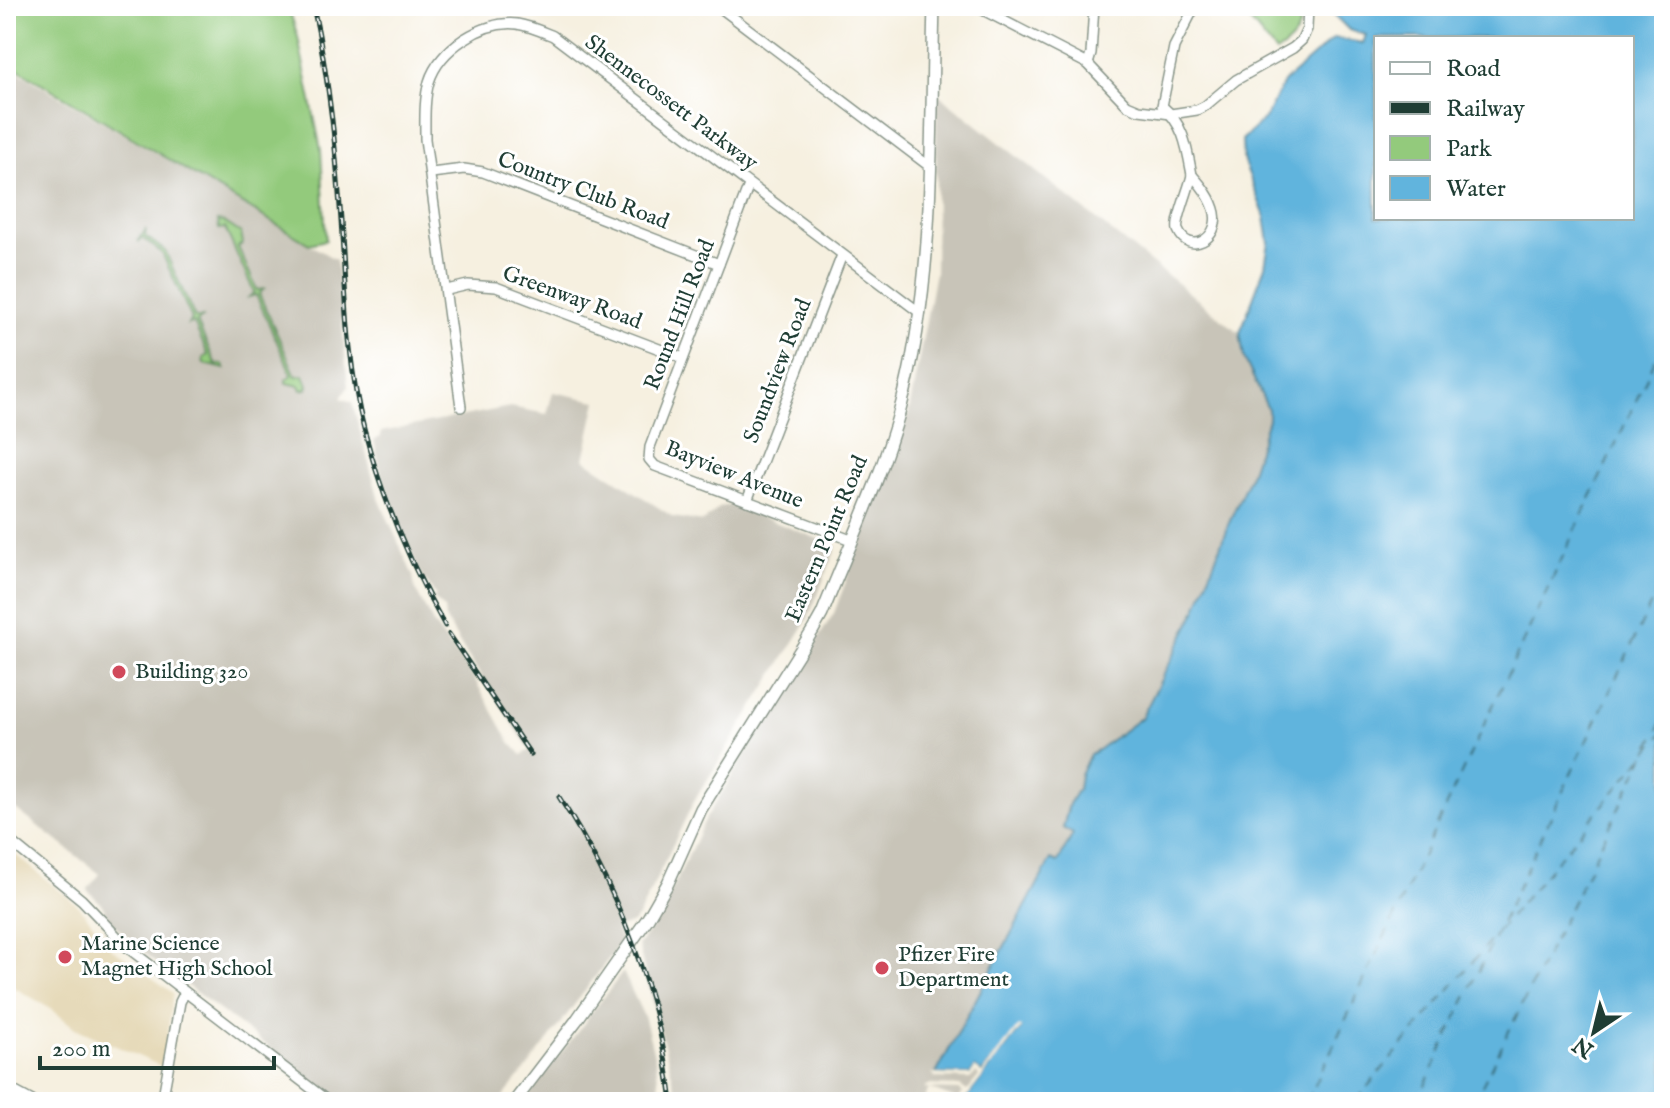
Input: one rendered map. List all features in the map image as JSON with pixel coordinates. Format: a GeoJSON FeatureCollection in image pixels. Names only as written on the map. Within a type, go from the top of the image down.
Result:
{"type":"FeatureCollection","features":[{"type":"Feature","properties":{"kind":"main road","name":"Eastern Point Road"},"geometry":{"type":"LineString","coordinates":[[514,1102],[576,1021],[649,916],[668,883],[701,809],[822,614],[851,540],[900,411],[919,312],[928,242],[934,6]]}},
{"type":"Feature","properties":{"kind":"street"},"geometry":{"type":"LineString","coordinates":[[718,6],[929,166]]}},
{"type":"Feature","properties":{"kind":"street"},"geometry":{"type":"LineString","coordinates":[[975,6],[1088,64],[1127,105],[1139,110],[1171,114],[1205,106],[1236,80],[1293,48],[1302,40],[1307,29],[1308,6]]}},
{"type":"Feature","properties":{"kind":"street"},"geometry":{"type":"LineString","coordinates":[[1088,64],[1094,6]]}},
{"type":"Feature","properties":{"kind":"street"},"geometry":{"type":"LineString","coordinates":[[1192,175],[1178,230],[1195,243],[1205,241],[1212,234],[1215,213],[1209,198],[1192,175],[1183,134],[1162,106],[1169,63],[1195,6]]}},
{"type":"Feature","properties":{"kind":"street","name":"Shennecossett Parkway"},"geometry":{"type":"LineString","coordinates":[[461,407],[425,139],[425,110],[429,81],[444,57],[459,43],[495,26],[515,24],[553,36],[919,312]]}},
{"type":"Feature","properties":{"kind":"street","name":"Country Club Road"},"geometry":{"type":"LineString","coordinates":[[431,173],[464,169],[483,172],[719,264]]}},
{"type":"Feature","properties":{"kind":"street","name":"Round Hill Road"},"geometry":{"type":"LineString","coordinates":[[649,459],[650,447],[749,185]]}},
{"type":"Feature","properties":{"kind":"street","name":"Soundview Road"},"geometry":{"type":"LineString","coordinates":[[747,501],[842,255]]}},
{"type":"Feature","properties":{"kind":"street","name":"Greenway Road"},"geometry":{"type":"LineString","coordinates":[[447,290],[468,285],[496,287],[683,358]]}},
{"type":"Feature","properties":{"kind":"street","name":"Bayview Avenue"},"geometry":{"type":"LineString","coordinates":[[649,459],[655,466],[851,540]]}},
{"type":"Feature","properties":{"kind":"street"},"geometry":{"type":"LineString","coordinates":[[6,838],[88,905],[118,939],[329,1102]]}},
{"type":"Feature","properties":{"kind":"street"},"geometry":{"type":"LineString","coordinates":[[162,1102],[180,1002],[185,992]]}},
{"type":"Feature","properties":{"kind":"street"},"geometry":{"type":"LineString","coordinates":[[6,1087],[34,1102]]}},
{"type":"Feature","properties":{"kind":"shaded area"},"geometry":{"type":"Polygon","coordinates":[[[6,65],[336,260],[348,387],[341,398],[352,402],[378,496],[413,576],[415,589],[434,625],[475,680],[510,742],[522,755],[530,750],[462,647],[445,618],[444,608],[433,598],[436,595],[422,576],[409,547],[381,473],[374,440],[381,437],[381,432],[510,407],[547,414],[553,392],[597,401],[584,459],[673,517],[703,522],[720,507],[730,505],[837,546],[807,621],[694,801],[639,915],[633,923],[616,929],[621,942],[499,1102],[342,1102],[153,960],[111,922],[101,903],[87,890],[100,874],[8,803],[6,805],[6,65]]]}},
{"type":"Feature","properties":{"kind":"shaded area"},"geometry":{"type":"Polygon","coordinates":[[[937,93],[1241,334],[1244,358],[1267,402],[1268,419],[1208,584],[1165,676],[1142,717],[1090,754],[1080,775],[1078,789],[1069,804],[1063,828],[1073,834],[1070,842],[1058,863],[1050,859],[937,1073],[975,1068],[982,1073],[963,1102],[950,1102],[953,1098],[929,1089],[922,1102],[679,1102],[638,945],[657,922],[706,818],[834,613],[908,417],[935,272],[937,93]]]}},
{"type":"Feature","properties":{"kind":"shaded area","name":"Marine Science Magnet High School"},"geometry":{"type":"Polygon","coordinates":[[[6,847],[81,908],[111,948],[173,993],[163,1067],[75,1028],[50,1008],[6,983],[6,847]]]}},
{"type":"Feature","properties":{"kind":"shaded area"},"geometry":{"type":"Polygon","coordinates":[[[623,972],[645,1019],[656,1063],[661,1102],[524,1102],[623,972]]]}},
{"type":"Feature","properties":{"kind":"green space"},"geometry":{"type":"Polygon","coordinates":[[[6,6],[288,6],[298,37],[321,150],[326,240],[309,244],[6,62],[6,6]]]}},
{"type":"Feature","properties":{"kind":"green space"},"geometry":{"type":"Polygon","coordinates":[[[1227,6],[1302,6],[1301,21],[1293,38],[1276,53],[1241,10],[1236,13],[1227,6]]]}},
{"type":"Feature","properties":{"kind":"green space"},"geometry":{"type":"Polygon","coordinates":[[[218,221],[241,233],[243,243],[238,247],[257,290],[264,289],[259,294],[296,376],[304,375],[307,389],[286,383],[292,375],[256,295],[249,297],[254,292],[225,228],[219,229],[218,221]]]}},
{"type":"Feature","properties":{"kind":"green space"},"geometry":{"type":"Polygon","coordinates":[[[146,229],[145,236],[165,251],[195,318],[202,318],[197,322],[216,365],[223,364],[225,369],[204,364],[203,358],[208,355],[194,323],[188,324],[192,319],[162,253],[143,238],[138,242],[146,229]]]}},
{"type":"Feature","properties":{"kind":"water"},"geometry":{"type":"Polygon","coordinates":[[[1325,6],[1664,6],[1664,1102],[963,1102],[1021,1028],[982,1073],[975,1068],[970,1075],[936,1074],[1051,859],[1058,862],[1073,834],[1063,828],[1069,804],[1078,789],[1080,775],[1090,754],[1142,717],[1197,609],[1249,478],[1268,419],[1268,409],[1244,358],[1240,333],[1265,266],[1269,242],[1265,217],[1243,159],[1242,140],[1266,117],[1283,83],[1334,38],[1363,43],[1366,35],[1349,30],[1325,6]]]}},
{"type":"Feature","properties":{"kind":"pier"},"geometry":{"type":"Polygon","coordinates":[[[1019,1026],[1021,1028],[963,1102],[950,1102],[953,1098],[958,1100],[963,1093],[960,1090],[924,1089],[928,1085],[960,1086],[967,1091],[979,1076],[976,1073],[970,1079],[936,1078],[932,1074],[970,1075],[975,1068],[982,1073],[1019,1026]]]}},
{"type":"Feature","properties":{"kind":"ferry route"},"geometry":{"type":"LineString","coordinates":[[1307,1102],[1664,341]]}},
{"type":"Feature","properties":{"kind":"ferry route"},"geometry":{"type":"LineString","coordinates":[[1417,1102],[1664,576]]}},
{"type":"Feature","properties":{"kind":"ferry route"},"geometry":{"type":"LineString","coordinates":[[1650,746],[1664,718]]}},
{"type":"Feature","properties":{"kind":"ferry route"},"geometry":{"type":"LineString","coordinates":[[1498,931],[1664,732]]}},
{"type":"Feature","properties":{"kind":"ferry route"},"geometry":{"type":"LineString","coordinates":[[1474,1102],[1645,755]]}},
{"type":"Feature","properties":{"kind":"ferry route"},"geometry":{"type":"LineString","coordinates":[[1358,1102],[1363,1092],[1492,939]]}},
{"type":"Feature","properties":{"kind":"railway"},"geometry":{"type":"LineString","coordinates":[[313,6],[332,120],[348,333],[359,406],[388,505],[420,579],[445,626]]}},
{"type":"Feature","properties":{"kind":"railway"},"geometry":{"type":"LineString","coordinates":[[449,634],[531,755]]}},
{"type":"Feature","properties":{"kind":"railway"},"geometry":{"type":"LineString","coordinates":[[559,797],[600,868],[633,943],[657,1022],[672,1102]]}},
{"type":"Feature","properties":{"kind":"place","name":"Building 320"},"geometry":{"type":"Point","coordinates":[119,672]}},
{"type":"Feature","properties":{"kind":"place","name":"Marine Science Magnet High School"},"geometry":{"type":"Point","coordinates":[65,957]}},
{"type":"Feature","properties":{"kind":"place","name":"Pfizer Fire Department"},"geometry":{"type":"Point","coordinates":[882,968]}}]}
